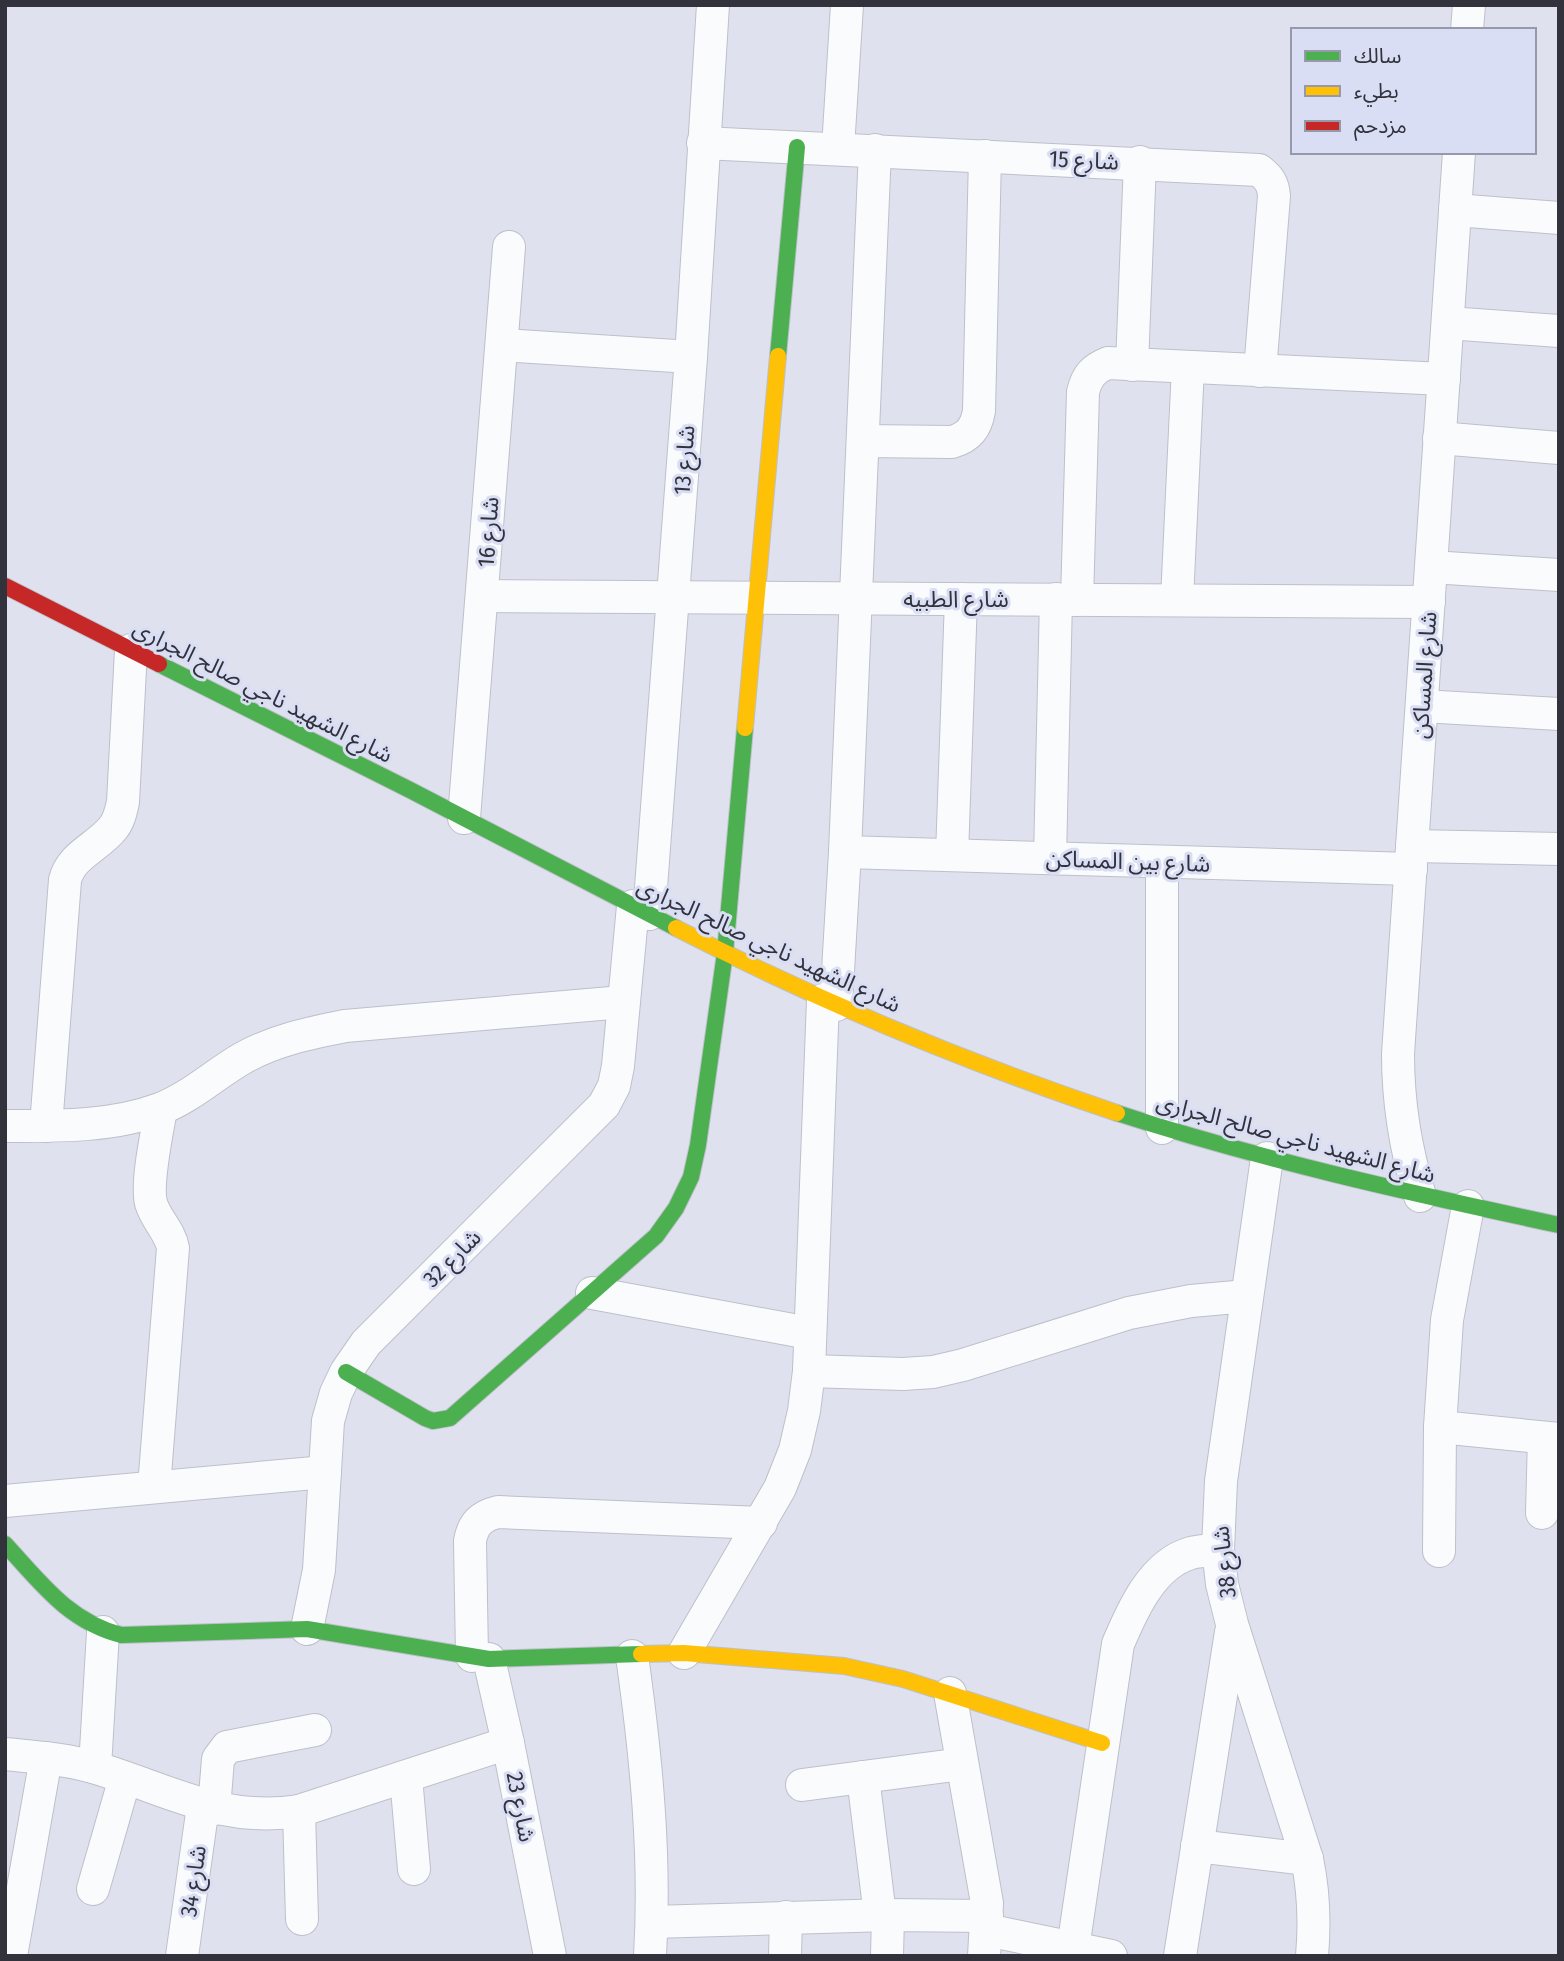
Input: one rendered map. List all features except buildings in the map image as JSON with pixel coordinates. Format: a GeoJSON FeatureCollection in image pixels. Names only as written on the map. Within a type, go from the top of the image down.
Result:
{"type":"FeatureCollection","features":[{"type":"Feature","properties":{"kind":"street","name":"شارع 13"},"geometry":{"type":"LineString","coordinates":[[641,910],[674,597],[713,5]]}},
{"type":"Feature","properties":{"kind":"street"},"geometry":{"type":"LineString","coordinates":[[838,148],[847,5]]}},
{"type":"Feature","properties":{"kind":"street"},"geometry":{"type":"LineString","coordinates":[[1467,28],[1469,5]]}},
{"type":"Feature","properties":{"kind":"street","name":"شارع 15"},"geometry":{"type":"LineString","coordinates":[[703,143],[1140,162],[1259,170],[1273,186],[1260,371]]}},
{"type":"Feature","properties":{"kind":"street"},"geometry":{"type":"LineString","coordinates":[[346,1372],[433,1422],[450,1418],[656,1236],[676,1208],[691,1177],[725,953],[797,147]]}},
{"type":"Feature","properties":{"kind":"street"},"geometry":{"type":"LineString","coordinates":[[684,1653],[780,1488],[795,1450],[809,1371],[809,1333],[830,1002],[845,852],[875,150]]}},
{"type":"Feature","properties":{"kind":"street","name":"شارع المساكن"},"geometry":{"type":"LineString","coordinates":[[1420,1196],[1402,1126],[1398,1054],[1459,154]]}},
{"type":"Feature","properties":{"kind":"street"},"geometry":{"type":"LineString","coordinates":[[863,441],[952,442],[971,432],[977,422],[985,156]]}},
{"type":"Feature","properties":{"kind":"street"},"geometry":{"type":"LineString","coordinates":[[1132,365],[1140,162]]}},
{"type":"Feature","properties":{"kind":"street"},"geometry":{"type":"LineString","coordinates":[[1455,210],[1559,218]]}},
{"type":"Feature","properties":{"kind":"street","name":"شارع 16"},"geometry":{"type":"LineString","coordinates":[[464,818],[509,247]]}},
{"type":"Feature","properties":{"kind":"street"},"geometry":{"type":"LineString","coordinates":[[1448,323],[1559,331]]}},
{"type":"Feature","properties":{"kind":"street"},"geometry":{"type":"LineString","coordinates":[[502,345],[691,357]]}},
{"type":"Feature","properties":{"kind":"street"},"geometry":{"type":"LineString","coordinates":[[1051,858],[1066,599],[1083,391],[1091,373],[1108,363],[1444,379]]}},
{"type":"Feature","properties":{"kind":"street"},"geometry":{"type":"LineString","coordinates":[[1177,600],[1188,367]]}},
{"type":"Feature","properties":{"kind":"street"},"geometry":{"type":"LineString","coordinates":[[1440,438],[1559,448]]}},
{"type":"Feature","properties":{"kind":"street"},"geometry":{"type":"LineString","coordinates":[[1431,567],[1559,575]]}},
{"type":"Feature","properties":{"kind":"street","name":"شارع الشهيد ناجي صالح الجرارى"},"geometry":{"type":"LineString","coordinates":[[5,586],[725,953],[830,1002],[998,1071],[1162,1128],[1267,1158],[1420,1196],[1559,1225]]}},
{"type":"Feature","properties":{"kind":"street","name":"شارع الطبيه"},"geometry":{"type":"LineString","coordinates":[[483,596],[1429,602]]}},
{"type":"Feature","properties":{"kind":"street"},"geometry":{"type":"LineString","coordinates":[[952,855],[961,599]]}},
{"type":"Feature","properties":{"kind":"street"},"geometry":{"type":"LineString","coordinates":[[46,1126],[65,880],[68,869],[113,828],[120,815],[123,802],[131,650]]}},
{"type":"Feature","properties":{"kind":"street"},"geometry":{"type":"LineString","coordinates":[[1422,706],[1559,714]]}},
{"type":"Feature","properties":{"kind":"street","name":"شارع بين المساكن"},"geometry":{"type":"LineString","coordinates":[[845,852],[1163,862],[1412,858],[1559,849]]}},
{"type":"Feature","properties":{"kind":"street"},"geometry":{"type":"LineString","coordinates":[[1162,1128],[1163,862]]}},
{"type":"Feature","properties":{"kind":"street","name":"شارع 32"},"geometry":{"type":"LineString","coordinates":[[307,1629],[319,1570],[328,1421],[336,1393],[346,1372],[366,1343],[604,1105],[614,1086],[618,1066],[623,1002],[641,910]]}},
{"type":"Feature","properties":{"kind":"street"},"geometry":{"type":"LineString","coordinates":[[5,1126],[46,1126],[121,1120],[160,1109],[191,1093],[244,1058],[274,1043],[309,1033],[345,1026],[623,1002]]}},
{"type":"Feature","properties":{"kind":"street"},"geometry":{"type":"LineString","coordinates":[[154,1487],[173,1248],[171,1237],[152,1206],[149,1192],[160,1109]]}},
{"type":"Feature","properties":{"kind":"street","name":"شارع 38"},"geometry":{"type":"LineString","coordinates":[[1267,1158],[1221,1481],[1218,1549],[1222,1584],[1232,1624],[1307,1859],[1313,1886],[1312,1956]]}},
{"type":"Feature","properties":{"kind":"street"},"geometry":{"type":"LineString","coordinates":[[1439,1551],[1440,1427],[1447,1320],[1468,1206]]}},
{"type":"Feature","properties":{"kind":"street"},"geometry":{"type":"LineString","coordinates":[[592,1293],[809,1333]]}},
{"type":"Feature","properties":{"kind":"street"},"geometry":{"type":"LineString","coordinates":[[809,1371],[904,1374],[933,1372],[1129,1312],[1191,1301],[1247,1296]]}},
{"type":"Feature","properties":{"kind":"street"},"geometry":{"type":"LineString","coordinates":[[1440,1427],[1552,1438],[1542,1513]]}},
{"type":"Feature","properties":{"kind":"street"},"geometry":{"type":"LineString","coordinates":[[5,1501],[325,1472]]}},
{"type":"Feature","properties":{"kind":"street","name":"شارع 23"},"geometry":{"type":"LineString","coordinates":[[550,1956],[508,1743],[481,1658],[470,1541],[472,1530],[478,1521],[487,1515],[498,1513],[761,1523]]}},
{"type":"Feature","properties":{"kind":"street"},"geometry":{"type":"LineString","coordinates":[[5,1544],[71,1614],[86,1625],[103,1632],[121,1635],[307,1629],[481,1658],[684,1653],[844,1666],[875,1671],[950,1693],[1102,1743]]}},
{"type":"Feature","properties":{"kind":"street"},"geometry":{"type":"LineString","coordinates":[[1073,1948],[1118,1644],[1131,1614],[1150,1584],[1167,1565],[1189,1553],[1218,1549]]}},
{"type":"Feature","properties":{"kind":"street"},"geometry":{"type":"LineString","coordinates":[[1180,1956],[1232,1624]]}},
{"type":"Feature","properties":{"kind":"street"},"geometry":{"type":"LineString","coordinates":[[95,1767],[103,1632]]}},
{"type":"Feature","properties":{"kind":"street"},"geometry":{"type":"LineString","coordinates":[[632,1656],[645,1745],[651,1833],[650,1956]]}},
{"type":"Feature","properties":{"kind":"street"},"geometry":{"type":"LineString","coordinates":[[950,1693],[987,1903],[986,1934]]}},
{"type":"Feature","properties":{"kind":"street","name":"شارع 34"},"geometry":{"type":"LineString","coordinates":[[182,1956],[218,1759],[227,1747],[314,1730]]}},
{"type":"Feature","properties":{"kind":"street"},"geometry":{"type":"LineString","coordinates":[[5,1754],[95,1767],[209,1807],[244,1814],[279,1814],[299,1811],[508,1743]]}},
{"type":"Feature","properties":{"kind":"street"},"geometry":{"type":"LineString","coordinates":[[11,1956],[46,1758]]}},
{"type":"Feature","properties":{"kind":"street"},"geometry":{"type":"LineString","coordinates":[[802,1785],[962,1763]]}},
{"type":"Feature","properties":{"kind":"street"},"geometry":{"type":"LineString","coordinates":[[406,1777],[414,1869]]}},
{"type":"Feature","properties":{"kind":"street"},"geometry":{"type":"LineString","coordinates":[[863,1777],[884,1915],[887,1956]]}},
{"type":"Feature","properties":{"kind":"street"},"geometry":{"type":"LineString","coordinates":[[93,1889],[125,1778]]}},
{"type":"Feature","properties":{"kind":"street"},"geometry":{"type":"LineString","coordinates":[[299,1811],[302,1919]]}},
{"type":"Feature","properties":{"kind":"street"},"geometry":{"type":"LineString","coordinates":[[1198,1846],[1307,1859]]}},
{"type":"Feature","properties":{"kind":"street"},"geometry":{"type":"LineString","coordinates":[[652,1922],[884,1915],[1111,1956]]}},
{"type":"Feature","properties":{"kind":"street"},"geometry":{"type":"LineString","coordinates":[[785,1956],[786,1917]]}},
{"type":"Feature","properties":{"kind":"traffic: fast"},"geometry":{"type":"LineString","coordinates":[[778,356],[797,147]]}},
{"type":"Feature","properties":{"kind":"traffic: fast"},"geometry":{"type":"LineString","coordinates":[[159,664],[676,928]]}},
{"type":"Feature","properties":{"kind":"traffic: fast"},"geometry":{"type":"LineString","coordinates":[[346,1372],[425,1418],[433,1421],[450,1418],[656,1236],[676,1208],[691,1177],[698,1145],[725,953],[745,728]]}},
{"type":"Feature","properties":{"kind":"traffic: fast"},"geometry":{"type":"LineString","coordinates":[[1117,1113],[1281,1161],[1559,1225]]}},
{"type":"Feature","properties":{"kind":"traffic: fast"},"geometry":{"type":"LineString","coordinates":[[5,1544],[70,1610],[102,1629],[121,1635],[307,1629],[489,1659],[641,1654]]}},
{"type":"Feature","properties":{"kind":"traffic: slow"},"geometry":{"type":"LineString","coordinates":[[745,728],[778,356]]}},
{"type":"Feature","properties":{"kind":"traffic: slow"},"geometry":{"type":"LineString","coordinates":[[676,928],[783,981],[893,1029],[1004,1073],[1117,1113]]}},
{"type":"Feature","properties":{"kind":"traffic: slow"},"geometry":{"type":"LineString","coordinates":[[641,1654],[684,1653],[844,1666],[903,1679],[1102,1743]]}},
{"type":"Feature","properties":{"kind":"traffic: jam"},"geometry":{"type":"LineString","coordinates":[[5,586],[159,664]]}}]}
